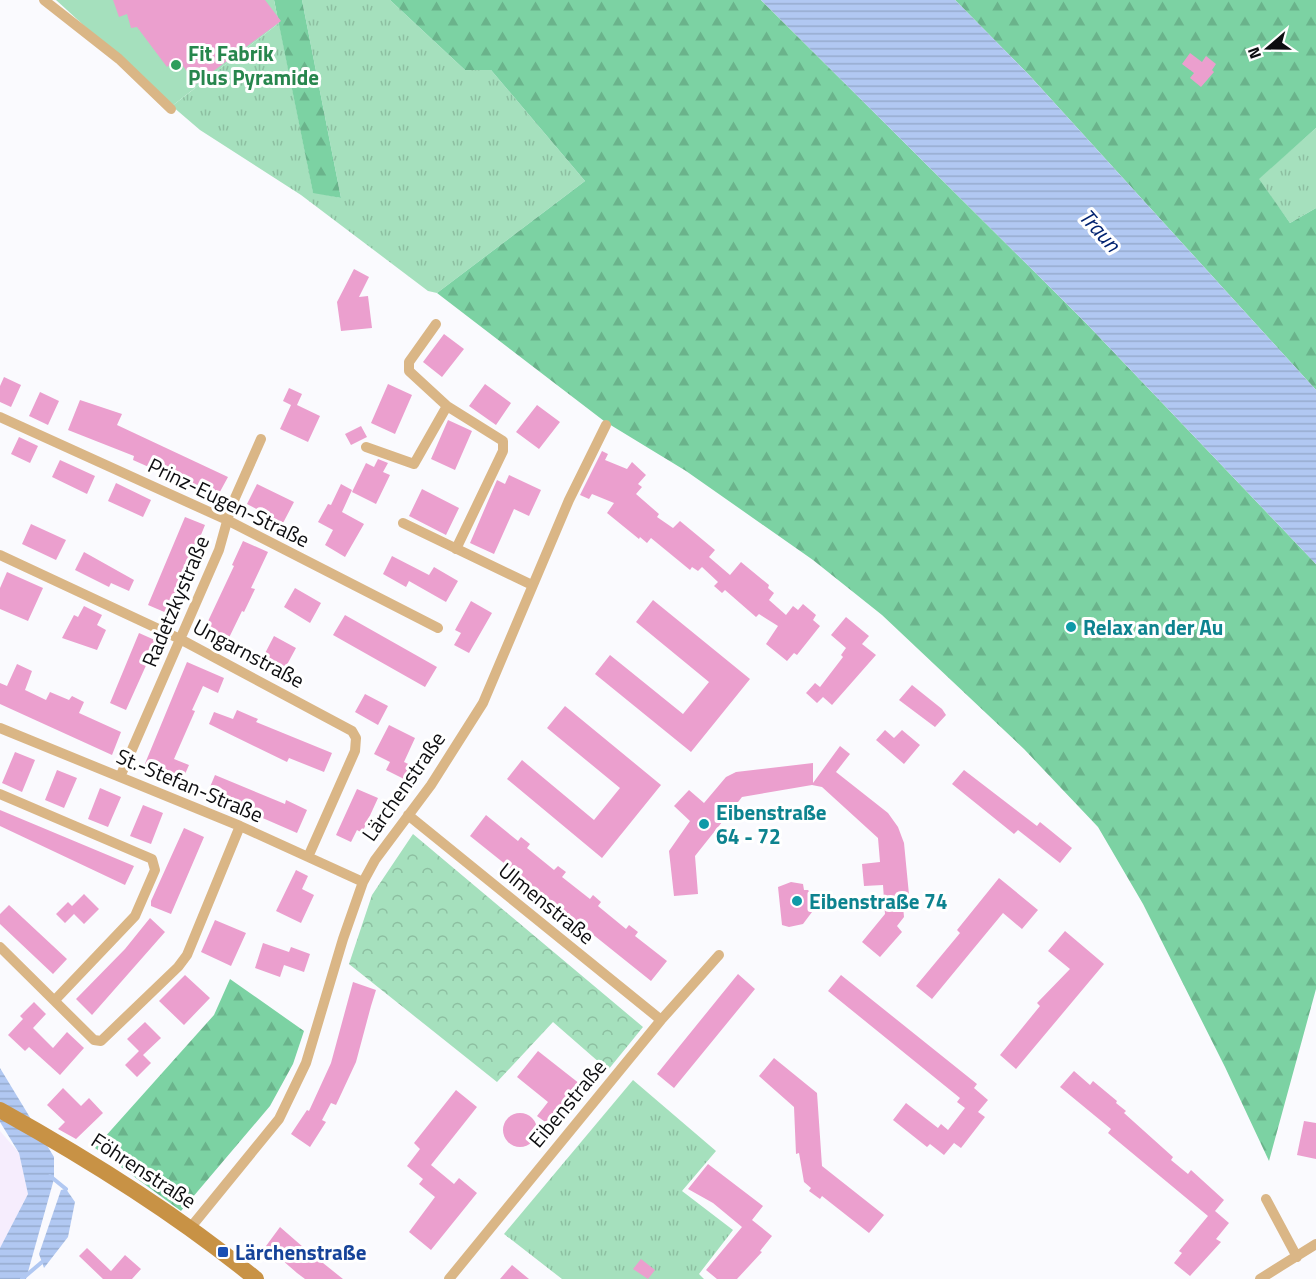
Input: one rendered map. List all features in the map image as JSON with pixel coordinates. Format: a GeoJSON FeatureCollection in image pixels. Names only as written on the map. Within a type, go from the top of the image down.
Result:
{"type":"FeatureCollection","features":[{"type":"Feature","properties":{"kind":"street"},"geometry":{"type":"LineString","coordinates":[[44,0],[119,59],[171,109]]}},
{"type":"Feature","properties":{"kind":"street"},"geometry":{"type":"LineString","coordinates":[[436,324],[409,362],[409,371],[447,406],[503,441],[503,451],[456,549]]}},
{"type":"Feature","properties":{"kind":"street"},"geometry":{"type":"LineString","coordinates":[[366,447],[414,464],[447,406]]}},
{"type":"Feature","properties":{"kind":"street","name":"Prinz-Eugen-Straße"},"geometry":{"type":"LineString","coordinates":[[0,417],[227,520],[438,628]]}},
{"type":"Feature","properties":{"kind":"street","name":"Lärchenstraße"},"geometry":{"type":"LineString","coordinates":[[191,1227],[279,1119],[306,1063],[343,939],[363,882],[375,860],[483,703],[568,500],[606,425]]}},
{"type":"Feature","properties":{"kind":"street","name":"Radetzkystraße"},"geometry":{"type":"LineString","coordinates":[[120,777],[219,550],[227,520],[261,439]]}},
{"type":"Feature","properties":{"kind":"street"},"geometry":{"type":"LineString","coordinates":[[403,523],[532,585]]}},
{"type":"Feature","properties":{"kind":"street","name":"Ungarnstraße"},"geometry":{"type":"LineString","coordinates":[[0,555],[180,639],[352,731],[356,738],[355,751],[308,858]]}},
{"type":"Feature","properties":{"kind":"street"},"geometry":{"type":"LineString","coordinates":[[0,742],[2,729]]}},
{"type":"Feature","properties":{"kind":"street","name":"St.-Stefan-Straße"},"geometry":{"type":"LineString","coordinates":[[2,729],[240,826],[363,882]]}},
{"type":"Feature","properties":{"kind":"street"},"geometry":{"type":"LineString","coordinates":[[0,794],[152,859],[154,864],[154,870],[135,916],[55,1000]]}},
{"type":"Feature","properties":{"kind":"street","name":"Ulmenstraße"},"geometry":{"type":"LineString","coordinates":[[408,815],[661,1020]]}},
{"type":"Feature","properties":{"kind":"street"},"geometry":{"type":"LineString","coordinates":[[0,947],[94,1040],[101,1041],[109,1037],[187,955],[240,826]]}},
{"type":"Feature","properties":{"kind":"street","name":"Eibenstraße"},"geometry":{"type":"LineString","coordinates":[[449,1279],[661,1020],[718,955]]}},
{"type":"Feature","properties":{"kind":"street","name":"Föhrenstraße"},"geometry":{"type":"LineString","coordinates":[[0,1110],[70,1149],[191,1227],[247,1276]]}},
{"type":"Feature","properties":{"kind":"street"},"geometry":{"type":"LineString","coordinates":[[1266,1199],[1297,1257]]}},
{"type":"Feature","properties":{"kind":"street"},"geometry":{"type":"LineString","coordinates":[[1260,1279],[1316,1244]]}},
{"type":"Feature","properties":{"kind":"shaded area"},"geometry":{"type":"Polygon","coordinates":[[[0,1131],[19,1153],[28,1194],[0,1248],[0,1131]]]}},
{"type":"Feature","properties":{"kind":"green space","name":"Fit Fabrik Plus Pyramide"},"geometry":{"type":"Polygon","coordinates":[[[56,0],[274,0],[279,23],[172,106],[56,0]]]}},
{"type":"Feature","properties":{"kind":"green space"},"geometry":{"type":"Polygon","coordinates":[[[274,0],[302,0],[341,198],[313,193],[274,0]]]}},
{"type":"Feature","properties":{"kind":"green space"},"geometry":{"type":"Polygon","coordinates":[[[302,0],[390,0],[465,70],[491,70],[585,181],[437,293],[428,291],[301,195],[200,130],[172,106],[279,23],[313,192],[341,198],[302,0]]]}},
{"type":"Feature","properties":{"kind":"green space"},"geometry":{"type":"Polygon","coordinates":[[[390,0],[761,0],[1084,321],[1316,564],[1316,989],[1269,1161],[1225,1067],[1143,904],[1098,827],[1024,749],[882,615],[813,560],[686,471],[604,421],[437,293],[585,181],[491,70],[465,70],[390,0]]]}},
{"type":"Feature","properties":{"kind":"green space"},"geometry":{"type":"Polygon","coordinates":[[[955,0],[1316,0],[1316,128],[1259,179],[1290,223],[1316,208],[1316,390],[1029,75],[955,0]]]}},
{"type":"Feature","properties":{"kind":"green space"},"geometry":{"type":"Polygon","coordinates":[[[1316,128],[1316,208],[1290,223],[1258,179],[1316,128]]]}},
{"type":"Feature","properties":{"kind":"green space"},"geometry":{"type":"Polygon","coordinates":[[[413,834],[643,1027],[608,1070],[553,1022],[497,1082],[349,964],[372,895],[413,834]]]}},
{"type":"Feature","properties":{"kind":"green space"},"geometry":{"type":"Polygon","coordinates":[[[230,979],[304,1031],[293,1064],[270,1106],[181,1211],[95,1148],[214,1015],[230,979]]]}},
{"type":"Feature","properties":{"kind":"green space"},"geometry":{"type":"Polygon","coordinates":[[[633,1080],[716,1151],[682,1191],[733,1230],[699,1274],[704,1279],[562,1279],[504,1234],[633,1080]]]}},
{"type":"Feature","properties":{"kind":"water","name":"Traun"},"geometry":{"type":"Polygon","coordinates":[[[761,0],[955,0],[1029,75],[1316,390],[1316,564],[1084,321],[761,0]]]}},
{"type":"Feature","properties":{"kind":"water"},"geometry":{"type":"Polygon","coordinates":[[[0,1068],[54,1157],[54,1179],[26,1279],[0,1279],[0,1248],[28,1194],[19,1153],[0,1122],[0,1068]]]}},
{"type":"Feature","properties":{"kind":"water"},"geometry":{"type":"Polygon","coordinates":[[[66,1189],[75,1202],[68,1237],[44,1268],[39,1254],[61,1190],[66,1189]]]}},
{"type":"Feature","properties":{"kind":"building","name":"Fit Fabrik Plus Pyramide"},"geometry":{"type":"Polygon","coordinates":[[[113,0],[265,0],[281,21],[196,84],[178,59],[167,67],[137,27],[131,28],[127,14],[119,17],[113,0]]]}},
{"type":"Feature","properties":{"kind":"building"},"geometry":{"type":"Polygon","coordinates":[[[1190,53],[1202,62],[1206,56],[1216,64],[1212,70],[1214,72],[1201,87],[1190,78],[1194,73],[1182,64],[1190,53]]]}},
{"type":"Feature","properties":{"kind":"building"},"geometry":{"type":"Polygon","coordinates":[[[354,269],[369,277],[359,297],[368,296],[372,328],[341,331],[337,302],[354,269]]]}},
{"type":"Feature","properties":{"kind":"building"},"geometry":{"type":"Polygon","coordinates":[[[444,334],[464,349],[442,377],[423,362],[444,334]]]}},
{"type":"Feature","properties":{"kind":"building"},"geometry":{"type":"Polygon","coordinates":[[[4,377],[21,385],[11,407],[0,402],[0,386],[4,377]]]}},
{"type":"Feature","properties":{"kind":"building"},"geometry":{"type":"Polygon","coordinates":[[[388,384],[412,395],[395,434],[371,423],[388,384]]]}},
{"type":"Feature","properties":{"kind":"building"},"geometry":{"type":"Polygon","coordinates":[[[485,384],[511,403],[496,425],[469,406],[485,384]]]}},
{"type":"Feature","properties":{"kind":"building"},"geometry":{"type":"Polygon","coordinates":[[[289,388],[302,394],[297,405],[320,416],[308,442],[280,429],[291,405],[283,401],[289,388]]]}},
{"type":"Feature","properties":{"kind":"building"},"geometry":{"type":"Polygon","coordinates":[[[40,392],[59,401],[48,425],[29,416],[40,392]]]}},
{"type":"Feature","properties":{"kind":"building"},"geometry":{"type":"Polygon","coordinates":[[[80,400],[122,414],[117,425],[228,477],[216,499],[197,490],[198,487],[133,460],[134,456],[68,430],[80,400]]]}},
{"type":"Feature","properties":{"kind":"building"},"geometry":{"type":"Polygon","coordinates":[[[537,405],[560,422],[539,449],[516,432],[537,405]]]}},
{"type":"Feature","properties":{"kind":"building"},"geometry":{"type":"Polygon","coordinates":[[[448,420],[472,431],[455,470],[431,459],[448,420]]]}},
{"type":"Feature","properties":{"kind":"building"},"geometry":{"type":"Polygon","coordinates":[[[361,426],[367,437],[351,445],[345,434],[361,426]]]}},
{"type":"Feature","properties":{"kind":"building"},"geometry":{"type":"Polygon","coordinates":[[[19,437],[38,446],[30,463],[11,454],[19,437]]]}},
{"type":"Feature","properties":{"kind":"building"},"geometry":{"type":"Polygon","coordinates":[[[602,451],[608,454],[605,460],[627,469],[632,462],[646,475],[638,484],[642,487],[636,494],[659,514],[657,517],[673,528],[680,521],[715,550],[709,557],[730,575],[741,562],[769,585],[768,588],[774,593],[769,600],[786,615],[793,606],[798,610],[803,604],[816,615],[813,620],[820,626],[797,655],[794,653],[787,661],[766,644],[778,626],[759,614],[756,617],[725,590],[722,593],[714,586],[718,582],[702,567],[698,571],[692,567],[690,570],[651,538],[647,543],[640,537],[639,539],[607,513],[614,503],[592,494],[589,499],[580,495],[602,451]]]}},
{"type":"Feature","properties":{"kind":"building"},"geometry":{"type":"Polygon","coordinates":[[[378,459],[388,463],[383,472],[390,475],[376,504],[352,492],[366,463],[374,467],[378,459]]]}},
{"type":"Feature","properties":{"kind":"building"},"geometry":{"type":"Polygon","coordinates":[[[60,460],[95,476],[87,494],[52,477],[60,460]]]}},
{"type":"Feature","properties":{"kind":"building"},"geometry":{"type":"Polygon","coordinates":[[[509,475],[541,490],[529,516],[514,509],[494,554],[470,543],[497,480],[505,484],[509,475]]]}},
{"type":"Feature","properties":{"kind":"building"},"geometry":{"type":"Polygon","coordinates":[[[116,483],[151,500],[143,517],[108,501],[116,483]]]}},
{"type":"Feature","properties":{"kind":"building"},"geometry":{"type":"Polygon","coordinates":[[[257,484],[294,502],[283,523],[247,504],[257,484]]]}},
{"type":"Feature","properties":{"kind":"building"},"geometry":{"type":"Polygon","coordinates":[[[341,484],[352,490],[342,512],[364,524],[345,557],[325,545],[333,530],[318,522],[328,504],[331,505],[341,484]]]}},
{"type":"Feature","properties":{"kind":"building"},"geometry":{"type":"Polygon","coordinates":[[[422,489],[459,508],[446,535],[409,516],[422,489]]]}},
{"type":"Feature","properties":{"kind":"building"},"geometry":{"type":"Polygon","coordinates":[[[185,517],[205,525],[169,614],[148,605],[185,517]]]}},
{"type":"Feature","properties":{"kind":"building"},"geometry":{"type":"Polygon","coordinates":[[[31,524],[66,540],[56,560],[22,544],[31,524]]]}},
{"type":"Feature","properties":{"kind":"building"},"geometry":{"type":"Polygon","coordinates":[[[243,541],[268,552],[251,588],[255,589],[225,646],[202,634],[234,566],[232,565],[243,541]]]}},
{"type":"Feature","properties":{"kind":"building"},"geometry":{"type":"Polygon","coordinates":[[[84,552],[134,580],[129,591],[111,583],[109,587],[75,570],[84,552]]]}},
{"type":"Feature","properties":{"kind":"building"},"geometry":{"type":"Polygon","coordinates":[[[392,556],[429,575],[434,567],[458,581],[446,602],[409,581],[406,587],[383,574],[392,556]]]}},
{"type":"Feature","properties":{"kind":"building"},"geometry":{"type":"Polygon","coordinates":[[[7,572],[43,588],[28,621],[0,609],[0,588],[7,572]]]}},
{"type":"Feature","properties":{"kind":"building"},"geometry":{"type":"Polygon","coordinates":[[[295,588],[321,603],[310,623],[284,607],[295,588]]]}},
{"type":"Feature","properties":{"kind":"building"},"geometry":{"type":"Polygon","coordinates":[[[653,600],[750,679],[691,752],[595,674],[610,655],[683,714],[709,682],[636,622],[653,600]]]}},
{"type":"Feature","properties":{"kind":"building"},"geometry":{"type":"Polygon","coordinates":[[[471,601],[492,613],[469,653],[454,645],[461,633],[455,630],[471,601]]]}},
{"type":"Feature","properties":{"kind":"building"},"geometry":{"type":"Polygon","coordinates":[[[84,606],[102,615],[97,625],[106,630],[97,650],[62,638],[74,615],[78,617],[84,606]]]}},
{"type":"Feature","properties":{"kind":"building"},"geometry":{"type":"Polygon","coordinates":[[[345,615],[437,667],[425,687],[333,635],[345,615]]]}},
{"type":"Feature","properties":{"kind":"building"},"geometry":{"type":"Polygon","coordinates":[[[846,617],[869,636],[862,644],[876,655],[832,705],[823,697],[817,703],[806,693],[815,683],[820,687],[843,657],[841,655],[846,648],[831,635],[846,617]]]}},
{"type":"Feature","properties":{"kind":"building"},"geometry":{"type":"Polygon","coordinates":[[[139,633],[157,641],[126,710],[110,703],[139,633]]]}},
{"type":"Feature","properties":{"kind":"building"},"geometry":{"type":"Polygon","coordinates":[[[274,636],[296,648],[283,672],[261,661],[274,636]]]}},
{"type":"Feature","properties":{"kind":"building"},"geometry":{"type":"Polygon","coordinates":[[[187,662],[224,678],[218,693],[203,686],[192,710],[195,711],[174,759],[189,765],[182,781],[144,766],[187,662]]]}},
{"type":"Feature","properties":{"kind":"building"},"geometry":{"type":"Polygon","coordinates":[[[17,664],[32,671],[25,690],[46,700],[50,692],[69,700],[72,696],[84,702],[79,713],[121,732],[112,755],[0,704],[0,683],[7,686],[17,664]]]}},
{"type":"Feature","properties":{"kind":"building"},"geometry":{"type":"Polygon","coordinates":[[[912,685],[942,709],[946,715],[935,727],[899,700],[912,685]]]}},
{"type":"Feature","properties":{"kind":"building"},"geometry":{"type":"Polygon","coordinates":[[[365,694],[388,706],[378,725],[355,712],[365,694]]]}},
{"type":"Feature","properties":{"kind":"building"},"geometry":{"type":"Polygon","coordinates":[[[565,706],[661,785],[602,858],[507,779],[522,760],[594,820],[620,788],[547,728],[565,706]]]}},
{"type":"Feature","properties":{"kind":"building"},"geometry":{"type":"Polygon","coordinates":[[[237,710],[258,719],[256,722],[332,753],[324,772],[289,758],[287,762],[209,724],[214,712],[233,719],[237,710]]]}},
{"type":"Feature","properties":{"kind":"building"},"geometry":{"type":"Polygon","coordinates":[[[389,725],[415,738],[404,762],[417,768],[410,782],[386,770],[390,762],[374,754],[389,725]]]}},
{"type":"Feature","properties":{"kind":"building"},"geometry":{"type":"Polygon","coordinates":[[[885,730],[894,738],[902,730],[920,745],[904,764],[876,740],[885,730]]]}},
{"type":"Feature","properties":{"kind":"building"},"geometry":{"type":"Polygon","coordinates":[[[840,746],[850,754],[836,772],[888,813],[898,827],[904,843],[910,905],[903,906],[904,917],[897,926],[902,932],[880,957],[862,942],[885,914],[883,885],[864,886],[862,864],[880,862],[878,838],[822,787],[812,785],[742,797],[695,856],[698,894],[674,896],[669,851],[690,821],[674,806],[689,790],[704,803],[726,777],[736,772],[813,763],[813,783],[840,746]]]}},
{"type":"Feature","properties":{"kind":"building"},"geometry":{"type":"Polygon","coordinates":[[[15,752],[35,760],[22,792],[2,783],[15,752]]]}},
{"type":"Feature","properties":{"kind":"building"},"geometry":{"type":"Polygon","coordinates":[[[57,770],[77,778],[64,808],[45,800],[57,770]]]}},
{"type":"Feature","properties":{"kind":"building"},"geometry":{"type":"Polygon","coordinates":[[[964,770],[1037,826],[1040,822],[1072,848],[1060,863],[1018,830],[1014,834],[952,784],[964,770]]]}},
{"type":"Feature","properties":{"kind":"building"},"geometry":{"type":"Polygon","coordinates":[[[215,775],[285,804],[286,800],[307,810],[297,833],[207,794],[215,775]]]}},
{"type":"Feature","properties":{"kind":"building"},"geometry":{"type":"Polygon","coordinates":[[[100,788],[121,797],[108,827],[88,819],[100,788]]]}},
{"type":"Feature","properties":{"kind":"building"},"geometry":{"type":"Polygon","coordinates":[[[357,789],[378,798],[362,833],[357,830],[351,842],[336,835],[357,789]]]}},
{"type":"Feature","properties":{"kind":"building"},"geometry":{"type":"Polygon","coordinates":[[[143,805],[163,813],[151,844],[130,836],[143,805]]]}},
{"type":"Feature","properties":{"kind":"building"},"geometry":{"type":"Polygon","coordinates":[[[0,810],[134,866],[125,885],[0,826],[0,810]]]}},
{"type":"Feature","properties":{"kind":"building"},"geometry":{"type":"Polygon","coordinates":[[[486,815],[518,841],[521,837],[530,844],[527,848],[554,870],[558,866],[566,872],[562,877],[590,899],[593,895],[601,902],[598,906],[626,929],[629,925],[638,932],[635,936],[667,961],[651,981],[470,836],[486,815]]]}},
{"type":"Feature","properties":{"kind":"building"},"geometry":{"type":"Polygon","coordinates":[[[184,828],[204,837],[171,914],[151,906],[151,901],[184,828]]]}},
{"type":"Feature","properties":{"kind":"building"},"geometry":{"type":"Polygon","coordinates":[[[296,870],[308,876],[302,889],[314,895],[301,923],[276,911],[296,870]]]}},
{"type":"Feature","properties":{"kind":"building"},"geometry":{"type":"Polygon","coordinates":[[[999,878],[1038,910],[1022,929],[1003,913],[932,999],[916,986],[960,933],[957,930],[999,878]]]}},
{"type":"Feature","properties":{"kind":"building","name":"Eibenstraße 74"},"geometry":{"type":"Polygon","coordinates":[[[791,882],[803,884],[804,890],[808,890],[814,897],[815,908],[803,924],[789,927],[782,925],[778,887],[791,882]]]}},
{"type":"Feature","properties":{"kind":"building"},"geometry":{"type":"Polygon","coordinates":[[[84,894],[99,909],[84,924],[74,914],[65,923],[56,914],[68,902],[72,906],[84,894]]]}},
{"type":"Feature","properties":{"kind":"building"},"geometry":{"type":"Polygon","coordinates":[[[9,905],[67,959],[53,974],[0,924],[0,914],[9,905]]]}},
{"type":"Feature","properties":{"kind":"building"},"geometry":{"type":"Polygon","coordinates":[[[150,918],[165,932],[92,1015],[76,999],[125,949],[150,918]]]}},
{"type":"Feature","properties":{"kind":"building"},"geometry":{"type":"Polygon","coordinates":[[[215,920],[246,933],[231,966],[201,952],[215,920]]]}},
{"type":"Feature","properties":{"kind":"building"},"geometry":{"type":"Polygon","coordinates":[[[1065,931],[1104,964],[1016,1069],[1000,1055],[1040,1006],[1037,1003],[1070,969],[1048,951],[1065,931]]]}},
{"type":"Feature","properties":{"kind":"building"},"geometry":{"type":"Polygon","coordinates":[[[263,943],[289,952],[291,947],[310,954],[304,972],[284,965],[280,977],[255,968],[263,943]]]}},
{"type":"Feature","properties":{"kind":"building"},"geometry":{"type":"Polygon","coordinates":[[[738,974],[755,989],[674,1088],[657,1074],[738,974]]]}},
{"type":"Feature","properties":{"kind":"building"},"geometry":{"type":"Polygon","coordinates":[[[185,975],[210,998],[184,1025],[159,1001],[185,975]]]}},
{"type":"Feature","properties":{"kind":"building"},"geometry":{"type":"Polygon","coordinates":[[[841,975],[977,1084],[974,1088],[988,1100],[978,1112],[985,1117],[961,1148],[954,1143],[944,1155],[930,1144],[927,1147],[893,1120],[906,1103],[938,1128],[941,1124],[948,1130],[965,1108],[957,1102],[960,1098],[828,991],[841,975]]]}},
{"type":"Feature","properties":{"kind":"building"},"geometry":{"type":"Polygon","coordinates":[[[353,982],[376,990],[356,1062],[336,1105],[331,1103],[322,1120],[326,1122],[310,1147],[291,1134],[307,1110],[309,1111],[331,1063],[353,982]]]}},
{"type":"Feature","properties":{"kind":"building"},"geometry":{"type":"Polygon","coordinates":[[[34,1002],[46,1014],[33,1028],[53,1048],[67,1032],[84,1048],[60,1075],[29,1047],[25,1051],[8,1035],[23,1019],[20,1016],[34,1002]]]}},
{"type":"Feature","properties":{"kind":"building"},"geometry":{"type":"Polygon","coordinates":[[[145,1022],[161,1038],[143,1055],[151,1063],[137,1077],[125,1065],[139,1051],[127,1039],[145,1022]]]}},
{"type":"Feature","properties":{"kind":"building"},"geometry":{"type":"Polygon","coordinates":[[[538,1051],[580,1084],[548,1124],[537,1116],[548,1102],[517,1077],[538,1051]]]}},
{"type":"Feature","properties":{"kind":"building"},"geometry":{"type":"Polygon","coordinates":[[[774,1058],[817,1093],[822,1166],[884,1215],[869,1233],[822,1196],[820,1199],[809,1191],[811,1188],[804,1182],[799,1153],[796,1154],[794,1107],[759,1076],[774,1058]]]}},
{"type":"Feature","properties":{"kind":"building"},"geometry":{"type":"Polygon","coordinates":[[[1074,1071],[1090,1085],[1093,1081],[1117,1101],[1116,1103],[1126,1111],[1124,1113],[1173,1157],[1171,1160],[1188,1174],[1191,1170],[1224,1200],[1215,1211],[1229,1223],[1216,1239],[1221,1242],[1190,1276],[1174,1263],[1182,1253],[1179,1251],[1208,1216],[1108,1133],[1111,1129],[1060,1087],[1074,1071]]]}},
{"type":"Feature","properties":{"kind":"building"},"geometry":{"type":"Polygon","coordinates":[[[63,1088],[81,1106],[89,1098],[103,1113],[76,1139],[58,1129],[65,1122],[47,1105],[63,1088]]]}},
{"type":"Feature","properties":{"kind":"building"},"geometry":{"type":"Polygon","coordinates":[[[456,1090],[477,1107],[431,1165],[454,1184],[459,1178],[477,1193],[431,1250],[409,1232],[435,1197],[419,1184],[423,1179],[407,1166],[420,1149],[414,1143],[456,1090]]]}},
{"type":"Feature","properties":{"kind":"building"},"geometry":{"type":"Polygon","coordinates":[[[520,1113],[532,1118],[537,1130],[532,1142],[520,1147],[508,1142],[503,1130],[508,1118],[520,1113]]]}},
{"type":"Feature","properties":{"kind":"building"},"geometry":{"type":"Polygon","coordinates":[[[1304,1121],[1316,1123],[1316,1159],[1297,1155],[1304,1121]]]}},
{"type":"Feature","properties":{"kind":"building"},"geometry":{"type":"Polygon","coordinates":[[[708,1164],[763,1206],[752,1220],[772,1236],[760,1251],[762,1252],[737,1279],[717,1279],[706,1270],[742,1227],[713,1203],[688,1189],[708,1164]]]}},
{"type":"Feature","properties":{"kind":"building"},"geometry":{"type":"Polygon","coordinates":[[[280,1227],[343,1279],[305,1279],[297,1273],[266,1246],[280,1227]]]}},
{"type":"Feature","properties":{"kind":"building"},"geometry":{"type":"Polygon","coordinates":[[[87,1248],[111,1271],[125,1255],[141,1269],[132,1279],[103,1279],[79,1256],[87,1248]]]}},
{"type":"Feature","properties":{"kind":"building"},"geometry":{"type":"Polygon","coordinates":[[[641,1259],[655,1270],[648,1279],[633,1269],[641,1259]]]}},
{"type":"Feature","properties":{"kind":"building"},"geometry":{"type":"Polygon","coordinates":[[[512,1265],[529,1279],[500,1279],[512,1265]]]}},
{"type":"Feature","properties":{"kind":"waterway"},"geometry":{"type":"LineString","coordinates":[[50,1176],[66,1189]]}},
{"type":"Feature","properties":{"kind":"waterway"},"geometry":{"type":"LineString","coordinates":[[22,1279],[42,1262]]}},
{"type":"Feature","properties":{"kind":"place","name":"Fit Fabrik Plus Pyramide"},"geometry":{"type":"Point","coordinates":[176,65]}},
{"type":"Feature","properties":{"kind":"place","name":"Relax an der Au"},"geometry":{"type":"Point","coordinates":[1071,627]}},
{"type":"Feature","properties":{"kind":"place","name":"Eibenstraße 64 - 72"},"geometry":{"type":"Point","coordinates":[704,824]}},
{"type":"Feature","properties":{"kind":"place","name":"Eibenstraße 74"},"geometry":{"type":"Point","coordinates":[797,901]}},
{"type":"Feature","properties":{"kind":"place","name":"Lärchenstraße"},"geometry":{"type":"Point","coordinates":[223,1252]}}]}
